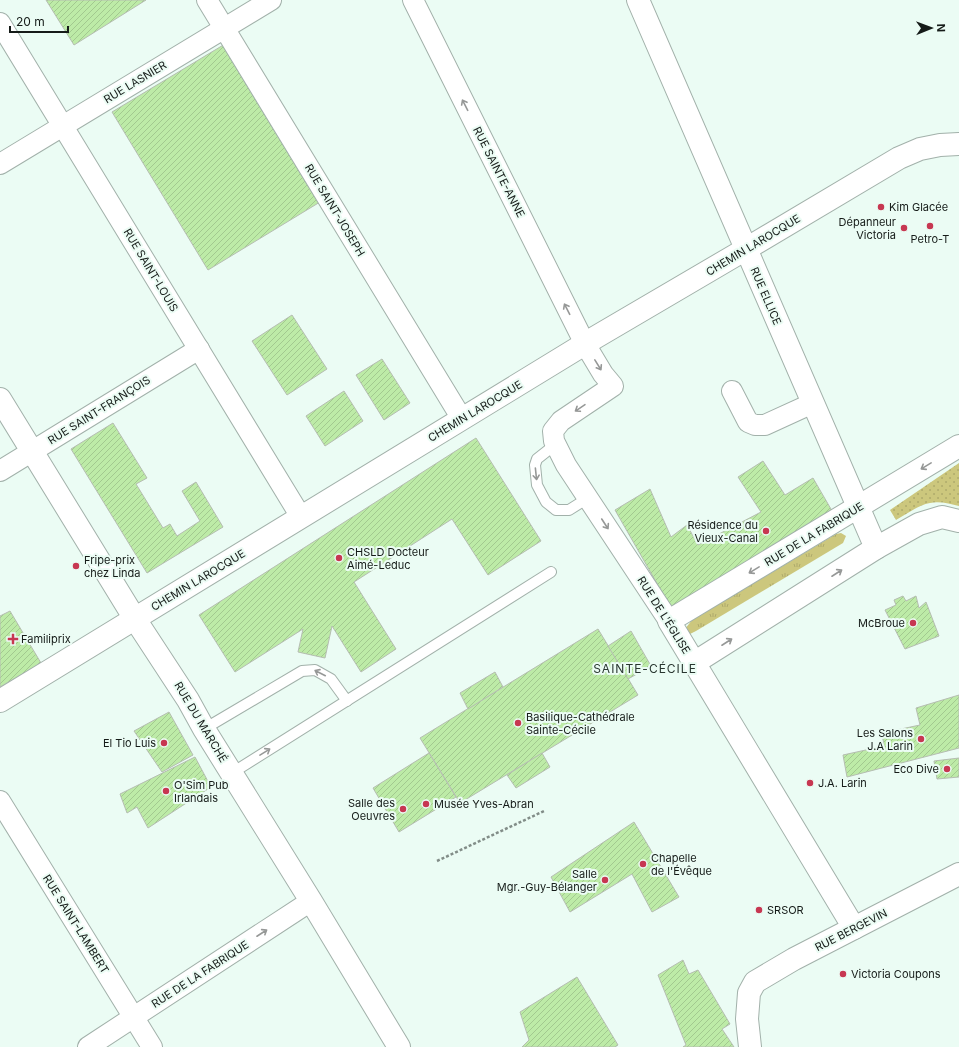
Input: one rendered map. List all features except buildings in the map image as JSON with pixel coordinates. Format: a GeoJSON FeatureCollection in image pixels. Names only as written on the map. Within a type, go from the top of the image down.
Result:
{"type":"FeatureCollection","features":[{"type":"Feature","properties":{"kind":"street","name":"RUE SAINT-JOSEPH"},"geometry":{"type":"LineString","coordinates":[[207,0],[462,419]]}},
{"type":"Feature","properties":{"kind":"street","name":"RUE LASNIER"},"geometry":{"type":"LineString","coordinates":[[0,164],[271,0]]}},
{"type":"Feature","properties":{"kind":"street","name":"RUE SAINTE-ANNE"},"geometry":{"type":"LineString","coordinates":[[412,0],[584,344]]}},
{"type":"Feature","properties":{"kind":"street","name":"RUE ELLICE"},"geometry":{"type":"LineString","coordinates":[[641,1],[746,249],[876,548]]}},
{"type":"Feature","properties":{"kind":"street","name":"RUE SAINT-LOUIS"},"geometry":{"type":"LineString","coordinates":[[0,23],[301,517]]}},
{"type":"Feature","properties":{"kind":"street","name":"CHEMIN LAROCQUE"},"geometry":{"type":"LineString","coordinates":[[0,702],[584,344],[898,158],[920,149],[940,145],[959,144]]}},
{"type":"Feature","properties":{"kind":"street","name":"RUE DE L'ÉGLISE"},"geometry":{"type":"LineString","coordinates":[[584,344],[603,374],[613,386],[561,421],[552,431],[554,441],[566,465],[669,621],[854,928]]}},
{"type":"Feature","properties":{"kind":"street","name":"RUE SAINT-FRANÇOIS"},"geometry":{"type":"LineString","coordinates":[[0,471],[199,349]]}},
{"type":"Feature","properties":{"kind":"street"},"geometry":{"type":"LineString","coordinates":[[732,391],[748,422],[755,425],[765,425],[813,403]]}},
{"type":"Feature","properties":{"kind":"street","name":"RUE DU MARCHÉ"},"geometry":{"type":"LineString","coordinates":[[0,399],[188,700],[204,729],[311,901],[399,1047]]}},
{"type":"Feature","properties":{"kind":"street","name":"RUE DE LA FABRIQUE"},"geometry":{"type":"LineString","coordinates":[[669,621],[959,446]]}},
{"type":"Feature","properties":{"kind":"street"},"geometry":{"type":"LineString","coordinates":[[694,663],[876,548],[919,524],[942,517],[959,521]]}},
{"type":"Feature","properties":{"kind":"street","name":"RUE SAINT-LAMBERT"},"geometry":{"type":"LineString","coordinates":[[0,801],[152,1047]]}},
{"type":"Feature","properties":{"kind":"street","name":"RUE BERGEVIN"},"geometry":{"type":"LineString","coordinates":[[750,1047],[747,1018],[748,993],[755,982],[794,959],[959,874]]}},
{"type":"Feature","properties":{"kind":"street","name":"RUE DE LA FABRIQUE"},"geometry":{"type":"LineString","coordinates":[[88,1047],[311,901]]}},
{"type":"Feature","properties":{"kind":"lane"},"geometry":{"type":"LineString","coordinates":[[556,444],[537,459],[535,465],[537,485],[546,502],[556,510],[569,510],[588,498]]}},
{"type":"Feature","properties":{"kind":"lane"},"geometry":{"type":"LineString","coordinates":[[232,773],[552,572]]}},
{"type":"Feature","properties":{"kind":"lane"},"geometry":{"type":"LineString","coordinates":[[204,729],[302,671],[315,670],[331,679],[347,701]]}},
{"type":"Feature","properties":{"kind":"path"},"geometry":{"type":"LineString","coordinates":[[437,861],[544,810]]}},
{"type":"Feature","properties":{"kind":"green space"},"geometry":{"type":"Polygon","coordinates":[[[959,463],[959,506],[934,502],[917,508],[896,520],[890,510],[959,463]]]}},
{"type":"Feature","properties":{"kind":"green space"},"geometry":{"type":"Polygon","coordinates":[[[841,533],[846,536],[843,543],[696,631],[690,634],[684,634],[685,629],[692,620],[836,534],[841,533]]]}},
{"type":"Feature","properties":{"kind":"place","name":"Kim Glacée"},"geometry":{"type":"Point","coordinates":[881,207]}},
{"type":"Feature","properties":{"kind":"place","name":"Petro-T"},"geometry":{"type":"Point","coordinates":[930,226]}},
{"type":"Feature","properties":{"kind":"place","name":"Dépanneur Victoria"},"geometry":{"type":"Point","coordinates":[904,228]}},
{"type":"Feature","properties":{"kind":"place","name":"Résidence du Vieux-Canal"},"geometry":{"type":"Point","coordinates":[766,531]}},
{"type":"Feature","properties":{"kind":"place","name":"CHSLD Docteur Aimé-Leduc"},"geometry":{"type":"Point","coordinates":[339,558]}},
{"type":"Feature","properties":{"kind":"place","name":"Fripe-prix chez Linda"},"geometry":{"type":"Point","coordinates":[76,566]}},
{"type":"Feature","properties":{"kind":"place","name":"McBroue"},"geometry":{"type":"Point","coordinates":[913,623]}},
{"type":"Feature","properties":{"kind":"place","name":"Familiprix"},"geometry":{"type":"Point","coordinates":[13,639]}},
{"type":"Feature","properties":{"kind":"place","name":"Basilique-Cathédrale Sainte-Cécile"},"geometry":{"type":"Point","coordinates":[518,723]}},
{"type":"Feature","properties":{"kind":"place","name":"Les Salons J.A Larin"},"geometry":{"type":"Point","coordinates":[921,739]}},
{"type":"Feature","properties":{"kind":"place","name":"El Tio Luis"},"geometry":{"type":"Point","coordinates":[164,743]}},
{"type":"Feature","properties":{"kind":"place","name":"Eco Dive"},"geometry":{"type":"Point","coordinates":[947,769]}},
{"type":"Feature","properties":{"kind":"place","name":"J.A. Larin"},"geometry":{"type":"Point","coordinates":[810,783]}},
{"type":"Feature","properties":{"kind":"place","name":"O'Sim Pub Irlandais"},"geometry":{"type":"Point","coordinates":[166,791]}},
{"type":"Feature","properties":{"kind":"place","name":"Musée Yves-Abran"},"geometry":{"type":"Point","coordinates":[426,804]}},
{"type":"Feature","properties":{"kind":"place","name":"Salle des Oeuvres"},"geometry":{"type":"Point","coordinates":[403,809]}},
{"type":"Feature","properties":{"kind":"place","name":"Chapelle de l'Évêque"},"geometry":{"type":"Point","coordinates":[643,864]}},
{"type":"Feature","properties":{"kind":"place","name":"Salle Mgr.-Guy-Bélanger"},"geometry":{"type":"Point","coordinates":[605,880]}},
{"type":"Feature","properties":{"kind":"place","name":"SRSOR"},"geometry":{"type":"Point","coordinates":[759,910]}},
{"type":"Feature","properties":{"kind":"place","name":"Victoria Coupons"},"geometry":{"type":"Point","coordinates":[843,974]}},
{"type":"Feature","properties":{"kind":"district","name":"SAINTE-CÉCILE"},"geometry":{"type":"Point","coordinates":[645,669]}}]}
